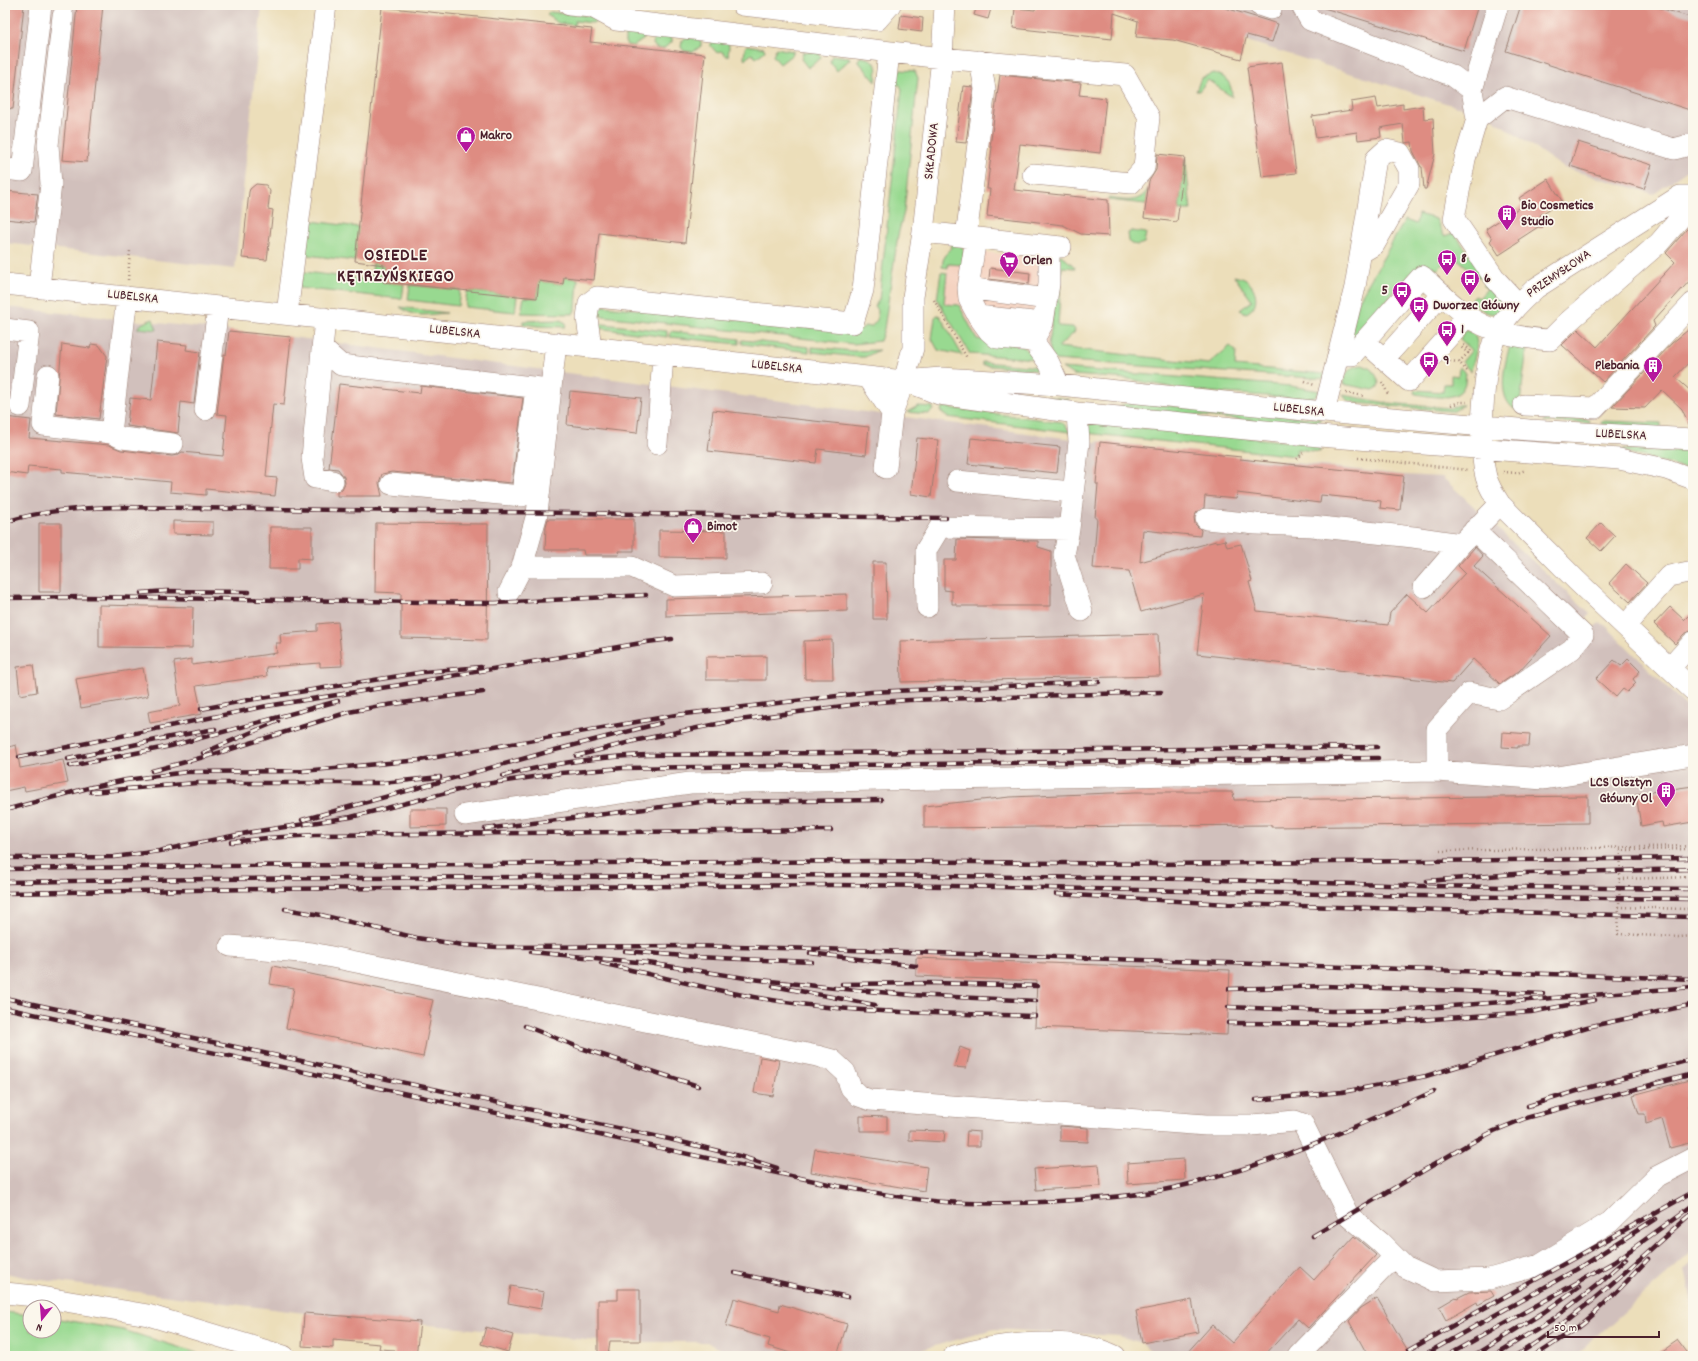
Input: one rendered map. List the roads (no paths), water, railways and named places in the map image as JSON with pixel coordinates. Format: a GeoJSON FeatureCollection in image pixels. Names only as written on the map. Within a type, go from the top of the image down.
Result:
{"type":"FeatureCollection","features":[{"type":"Feature","properties":{"kind":"street"},"geometry":{"type":"LineString","coordinates":[[14,170],[41,5]]}},
{"type":"Feature","properties":{"kind":"street"},"geometry":{"type":"LineString","coordinates":[[287,314],[326,5]]}},
{"type":"Feature","properties":{"kind":"street"},"geometry":{"type":"LineString","coordinates":[[569,5],[592,7],[616,20],[942,58],[1125,75],[1149,117],[1144,168],[1131,183],[1033,174]]}},
{"type":"Feature","properties":{"kind":"street"},"geometry":{"type":"LineString","coordinates":[[742,5],[877,20],[890,5]]}},
{"type":"Feature","properties":{"kind":"street","name":"SKŁADOWA"},"geometry":{"type":"LineString","coordinates":[[904,381],[899,346],[913,297],[923,232],[942,58],[946,5]]}},
{"type":"Feature","properties":{"kind":"street"},"geometry":{"type":"LineString","coordinates":[[1304,5],[1303,8],[1310,20],[1453,76],[1472,90]]}},
{"type":"Feature","properties":{"kind":"street"},"geometry":{"type":"LineString","coordinates":[[1498,5],[1472,90],[1477,119],[1465,159],[1454,219],[1496,280],[1518,304]]}},
{"type":"Feature","properties":{"kind":"street"},"geometry":{"type":"LineString","coordinates":[[39,287],[51,184],[48,145],[63,16]]}},
{"type":"Feature","properties":{"kind":"street"},"geometry":{"type":"LineString","coordinates":[[591,347],[587,318],[589,303],[597,297],[853,323],[863,290],[889,52]]}},
{"type":"Feature","properties":{"kind":"street"},"geometry":{"type":"LineString","coordinates":[[980,61],[985,89],[971,237],[968,288],[969,299],[978,316],[989,331],[998,338],[1033,341],[1049,362],[1059,386]]}},
{"type":"Feature","properties":{"kind":"street"},"geometry":{"type":"LineString","coordinates":[[1477,119],[1505,96],[1674,149],[1693,144]]}},
{"type":"Feature","properties":{"kind":"street"},"geometry":{"type":"LineString","coordinates":[[5,158],[14,170],[51,184]]}},
{"type":"Feature","properties":{"kind":"street","name":"PRZEMYSŁOWA"},"geometry":{"type":"LineString","coordinates":[[1483,449],[1484,395],[1487,367],[1498,332],[1518,304],[1536,288],[1680,196],[1693,196]]}},
{"type":"Feature","properties":{"kind":"street"},"geometry":{"type":"LineString","coordinates":[[1379,359],[1422,276],[1448,299],[1498,332],[1527,339],[1550,340],[1568,322],[1659,243],[1693,203]]}},
{"type":"Feature","properties":{"kind":"street"},"geometry":{"type":"LineString","coordinates":[[923,232],[1055,246],[1043,323],[1033,341]]}},
{"type":"Feature","properties":{"kind":"street"},"geometry":{"type":"LineString","coordinates":[[1324,412],[1362,252]]}},
{"type":"Feature","properties":{"kind":"street","name":"LUBELSKA"},"geometry":{"type":"LineString","coordinates":[[5,284],[904,381],[941,378],[1059,386],[1484,426],[1693,439]]}},
{"type":"Feature","properties":{"kind":"street"},"geometry":{"type":"LineString","coordinates":[[968,288],[1047,299]]}},
{"type":"Feature","properties":{"kind":"street"},"geometry":{"type":"LineString","coordinates":[[111,433],[127,297]]}},
{"type":"Feature","properties":{"kind":"street"},"geometry":{"type":"LineString","coordinates":[[1338,355],[1352,355],[1379,359],[1448,299]]}},
{"type":"Feature","properties":{"kind":"street"},"geometry":{"type":"LineString","coordinates":[[1594,433],[1596,408],[1693,303]]}},
{"type":"Feature","properties":{"kind":"street"},"geometry":{"type":"LineString","coordinates":[[206,410],[218,306]]}},
{"type":"Feature","properties":{"kind":"street"},"geometry":{"type":"LineString","coordinates":[[978,316],[1043,323]]}},
{"type":"Feature","properties":{"kind":"street"},"geometry":{"type":"LineString","coordinates":[[325,318],[324,349],[312,458],[315,478],[333,481]]}},
{"type":"Feature","properties":{"kind":"street"},"geometry":{"type":"LineString","coordinates":[[5,329],[29,332],[20,406]]}},
{"type":"Feature","properties":{"kind":"street"},"geometry":{"type":"LineString","coordinates":[[391,484],[522,496],[543,389],[556,343]]}},
{"type":"Feature","properties":{"kind":"street"},"geometry":{"type":"LineString","coordinates":[[324,349],[340,365],[543,389]]}},
{"type":"Feature","properties":{"kind":"street"},"geometry":{"type":"LineString","coordinates":[[658,444],[663,355]]}},
{"type":"Feature","properties":{"kind":"street"},"geometry":{"type":"LineString","coordinates":[[48,375],[43,425],[111,433],[122,438],[173,444]]}},
{"type":"Feature","properties":{"kind":"street"},"geometry":{"type":"LineString","coordinates":[[868,377],[892,413]]}},
{"type":"Feature","properties":{"kind":"street"},"geometry":{"type":"LineString","coordinates":[[886,468],[892,413],[904,381]]}},
{"type":"Feature","properties":{"kind":"street","name":"LUBELSKA"},"geometry":{"type":"LineString","coordinates":[[904,381],[939,394],[1077,413],[1483,449],[1619,459],[1666,469],[1693,479]]}},
{"type":"Feature","properties":{"kind":"street"},"geometry":{"type":"LineString","coordinates":[[509,592],[522,567],[537,514],[543,389]]}},
{"type":"Feature","properties":{"kind":"street"},"geometry":{"type":"LineString","coordinates":[[1524,405],[1596,408]]}},
{"type":"Feature","properties":{"kind":"street"},"geometry":{"type":"LineString","coordinates":[[1077,413],[1079,442],[1072,492],[1069,529],[1064,555],[1082,611]]}},
{"type":"Feature","properties":{"kind":"street"},"geometry":{"type":"LineString","coordinates":[[1483,449],[1487,478],[1491,490],[1500,504],[1571,576],[1693,690]]}},
{"type":"Feature","properties":{"kind":"street"},"geometry":{"type":"LineString","coordinates":[[957,481],[1072,492]]}},
{"type":"Feature","properties":{"kind":"street"},"geometry":{"type":"LineString","coordinates":[[1424,588],[1467,537],[1500,504]]}},
{"type":"Feature","properties":{"kind":"street"},"geometry":{"type":"LineString","coordinates":[[1206,518],[1256,524],[1312,526],[1413,537],[1467,537],[1583,635],[1572,649],[1499,699],[1469,693],[1437,729],[1437,770]]}},
{"type":"Feature","properties":{"kind":"street"},"geometry":{"type":"LineString","coordinates":[[927,607],[926,550],[940,527],[1069,529]]}},
{"type":"Feature","properties":{"kind":"street"},"geometry":{"type":"LineString","coordinates":[[522,567],[632,567],[674,586],[762,583]]}},
{"type":"Feature","properties":{"kind":"street"},"geometry":{"type":"LineString","coordinates":[[1625,626],[1669,576],[1693,571]]}},
{"type":"Feature","properties":{"kind":"street"},"geometry":{"type":"LineString","coordinates":[[1670,668],[1693,642]]}},
{"type":"Feature","properties":{"kind":"street"},"geometry":{"type":"LineString","coordinates":[[465,815],[690,783],[1437,770],[1544,779],[1693,755]]}},
{"type":"Feature","properties":{"kind":"street"},"geometry":{"type":"LineString","coordinates":[[230,946],[312,953],[818,1056],[832,1060],[844,1072],[851,1088],[860,1096],[870,1100],[1206,1125],[1252,1125],[1290,1121],[1300,1122],[1303,1124],[1348,1215],[1405,1267],[1434,1281],[1489,1279],[1540,1266],[1610,1222],[1656,1177],[1693,1158]]}},
{"type":"Feature","properties":{"kind":"street"},"geometry":{"type":"LineString","coordinates":[[1298,1356],[1394,1257]]}},
{"type":"Feature","properties":{"kind":"street"},"geometry":{"type":"LineString","coordinates":[[5,1293],[35,1296],[148,1315],[284,1356]]}},
{"type":"Feature","properties":{"kind":"street"},"geometry":{"type":"LineString","coordinates":[[954,1356],[971,1351],[986,1349],[1056,1343],[1084,1346],[1115,1356]]}},
{"type":"Feature","properties":{"kind":"railway"},"geometry":{"type":"LineString","coordinates":[[5,522],[48,512],[120,507],[946,518]]}},
{"type":"Feature","properties":{"kind":"railway"},"geometry":{"type":"LineString","coordinates":[[141,593],[166,591],[249,592]]}},
{"type":"Feature","properties":{"kind":"railway"},"geometry":{"type":"LineString","coordinates":[[5,598],[83,597],[495,603],[646,595]]}},
{"type":"Feature","properties":{"kind":"railway"},"geometry":{"type":"LineString","coordinates":[[19,757],[267,706],[672,639]]}},
{"type":"Feature","properties":{"kind":"railway"},"geometry":{"type":"LineString","coordinates":[[201,709],[424,672],[481,667]]}},
{"type":"Feature","properties":{"kind":"railway"},"geometry":{"type":"LineString","coordinates":[[88,788],[126,780],[187,772],[303,771],[420,760],[676,715],[871,692],[1099,682]]}},
{"type":"Feature","properties":{"kind":"railway"},"geometry":{"type":"LineString","coordinates":[[152,771],[215,754],[349,712],[380,706],[483,692]]}},
{"type":"Feature","properties":{"kind":"railway"},"geometry":{"type":"LineString","coordinates":[[576,756],[638,740],[732,721],[865,703],[909,700],[1161,692]]}},
{"type":"Feature","properties":{"kind":"railway"},"geometry":{"type":"LineString","coordinates":[[70,766],[171,746],[338,701]]}},
{"type":"Feature","properties":{"kind":"railway"},"geometry":{"type":"LineString","coordinates":[[203,753],[278,721]]}},
{"type":"Feature","properties":{"kind":"railway"},"geometry":{"type":"LineString","coordinates":[[302,820],[551,751],[661,723]]}},
{"type":"Feature","properties":{"kind":"railway"},"geometry":{"type":"LineString","coordinates":[[68,759],[215,729]]}},
{"type":"Feature","properties":{"kind":"railway"},"geometry":{"type":"LineString","coordinates":[[503,776],[574,761],[647,755],[1377,747]]}},
{"type":"Feature","properties":{"kind":"railway"},"geometry":{"type":"LineString","coordinates":[[163,850],[252,832],[351,817],[478,785],[561,773],[623,768],[1378,758]]}},
{"type":"Feature","properties":{"kind":"railway"},"geometry":{"type":"LineString","coordinates":[[91,792],[196,783],[382,783],[440,777]]}},
{"type":"Feature","properties":{"kind":"railway"},"geometry":{"type":"LineString","coordinates":[[5,810],[92,787]]}},
{"type":"Feature","properties":{"kind":"railway"},"geometry":{"type":"LineString","coordinates":[[485,829],[701,802],[881,800]]}},
{"type":"Feature","properties":{"kind":"railway"},"geometry":{"type":"LineString","coordinates":[[231,842],[315,835],[831,830]]}},
{"type":"Feature","properties":{"kind":"railway"},"geometry":{"type":"LineString","coordinates":[[5,858],[114,857],[167,850]]}},
{"type":"Feature","properties":{"kind":"railway"},"geometry":{"type":"LineString","coordinates":[[5,869],[874,861],[1156,864],[1693,858]]}},
{"type":"Feature","properties":{"kind":"railway"},"geometry":{"type":"LineString","coordinates":[[1427,881],[1526,873],[1693,869]]}},
{"type":"Feature","properties":{"kind":"railway"},"geometry":{"type":"LineString","coordinates":[[5,882],[210,879],[860,875],[1188,879],[1421,886],[1693,889]]}},
{"type":"Feature","properties":{"kind":"railway"},"geometry":{"type":"LineString","coordinates":[[5,893],[258,889],[832,885],[952,886],[1419,896],[1693,899]]}},
{"type":"Feature","properties":{"kind":"railway"},"geometry":{"type":"LineString","coordinates":[[1056,894],[1228,904],[1693,917]]}},
{"type":"Feature","properties":{"kind":"railway"},"geometry":{"type":"LineString","coordinates":[[285,909],[321,915],[417,938],[463,945],[498,947],[688,946],[822,949],[1693,979]]}},
{"type":"Feature","properties":{"kind":"railway"},"geometry":{"type":"LineString","coordinates":[[625,951],[696,957],[812,962]]}},
{"type":"Feature","properties":{"kind":"railway"},"geometry":{"type":"LineString","coordinates":[[531,952],[648,963],[752,979],[834,988],[912,995],[1036,1001]]}},
{"type":"Feature","properties":{"kind":"railway"},"geometry":{"type":"LineString","coordinates":[[810,953],[916,966]]}},
{"type":"Feature","properties":{"kind":"railway"},"geometry":{"type":"LineString","coordinates":[[601,963],[775,1001],[858,1010],[1035,1016]]}},
{"type":"Feature","properties":{"kind":"railway"},"geometry":{"type":"LineString","coordinates":[[842,984],[935,983],[1037,986]]}},
{"type":"Feature","properties":{"kind":"railway"},"geometry":{"type":"LineString","coordinates":[[773,986],[875,1005]]}},
{"type":"Feature","properties":{"kind":"railway"},"geometry":{"type":"LineString","coordinates":[[1229,989],[1325,986],[1543,994]]}},
{"type":"Feature","properties":{"kind":"railway"},"geometry":{"type":"LineString","coordinates":[[1228,1007],[1331,1011],[1400,1010],[1693,987]]}},
{"type":"Feature","properties":{"kind":"railway"},"geometry":{"type":"LineString","coordinates":[[5,998],[669,1139],[739,1156],[777,1168]]}},
{"type":"Feature","properties":{"kind":"railway"},"geometry":{"type":"LineString","coordinates":[[1228,1023],[1363,1024],[1531,1012],[1595,1000]]}},
{"type":"Feature","properties":{"kind":"railway"},"geometry":{"type":"LineString","coordinates":[[1256,1100],[1342,1092],[1426,1076],[1587,1027],[1690,1005]]}},
{"type":"Feature","properties":{"kind":"railway"},"geometry":{"type":"LineString","coordinates":[[5,1008],[838,1186],[905,1198],[961,1203],[1026,1203],[1124,1196],[1149,1193],[1207,1180],[1306,1147],[1371,1120],[1434,1091]]}},
{"type":"Feature","properties":{"kind":"railway"},"geometry":{"type":"LineString","coordinates":[[525,1026],[581,1048],[698,1086]]}},
{"type":"Feature","properties":{"kind":"railway"},"geometry":{"type":"LineString","coordinates":[[1528,1106],[1693,1059]]}},
{"type":"Feature","properties":{"kind":"railway"},"geometry":{"type":"LineString","coordinates":[[1313,1236],[1467,1145],[1494,1131],[1526,1118],[1693,1074]]}},
{"type":"Feature","properties":{"kind":"railway"},"geometry":{"type":"LineString","coordinates":[[1409,1350],[1693,1192]]}},
{"type":"Feature","properties":{"kind":"railway"},"geometry":{"type":"LineString","coordinates":[[1446,1356],[1614,1262],[1693,1205]]}},
{"type":"Feature","properties":{"kind":"railway"},"geometry":{"type":"LineString","coordinates":[[1515,1356],[1562,1324],[1585,1306],[1693,1212]]}},
{"type":"Feature","properties":{"kind":"railway"},"geometry":{"type":"LineString","coordinates":[[1422,1356],[1577,1269],[1655,1219]]}},
{"type":"Feature","properties":{"kind":"railway"},"geometry":{"type":"LineString","coordinates":[[1493,1356],[1553,1319],[1597,1285],[1626,1259]]}},
{"type":"Feature","properties":{"kind":"railway"},"geometry":{"type":"LineString","coordinates":[[1534,1356],[1565,1336],[1587,1319],[1615,1294],[1648,1259]]}},
{"type":"Feature","properties":{"kind":"railway"},"geometry":{"type":"LineString","coordinates":[[735,1273],[848,1297]]}},
{"type":"Feature","properties":{"kind":"railway"},"geometry":{"type":"LineString","coordinates":[[1473,1356],[1544,1312],[1579,1287]]}},
{"type":"Feature","properties":{"kind":"place","name":"Makro"},"geometry":{"type":"Point","coordinates":[466,153]}},
{"type":"Feature","properties":{"kind":"place","name":"Bio Cosmetics Studio"},"geometry":{"type":"Point","coordinates":[1507,231]}},
{"type":"Feature","properties":{"kind":"place","name":"8"},"geometry":{"type":"Point","coordinates":[1447,276]}},
{"type":"Feature","properties":{"kind":"place","name":"Orlen"},"geometry":{"type":"Point","coordinates":[1009,278]}},
{"type":"Feature","properties":{"kind":"place","name":"6"},"geometry":{"type":"Point","coordinates":[1470,296]}},
{"type":"Feature","properties":{"kind":"place","name":"5"},"geometry":{"type":"Point","coordinates":[1402,308]}},
{"type":"Feature","properties":{"kind":"place","name":"Dworzec Główny"},"geometry":{"type":"Point","coordinates":[1419,323]}},
{"type":"Feature","properties":{"kind":"place","name":"1"},"geometry":{"type":"Point","coordinates":[1447,347]}},
{"type":"Feature","properties":{"kind":"place","name":"9"},"geometry":{"type":"Point","coordinates":[1429,378]}},
{"type":"Feature","properties":{"kind":"place","name":"Plebania"},"geometry":{"type":"Point","coordinates":[1653,383]}},
{"type":"Feature","properties":{"kind":"place","name":"Bimot"},"geometry":{"type":"Point","coordinates":[693,544]}},
{"type":"Feature","properties":{"kind":"place","name":"LCS Olsztyn Główny Ol"},"geometry":{"type":"Point","coordinates":[1666,808]}},
{"type":"Feature","properties":{"kind":"district","name":"OSIEDLE KĘTRZYŃSKIEGO"},"geometry":{"type":"Point","coordinates":[396,266]}}]}
